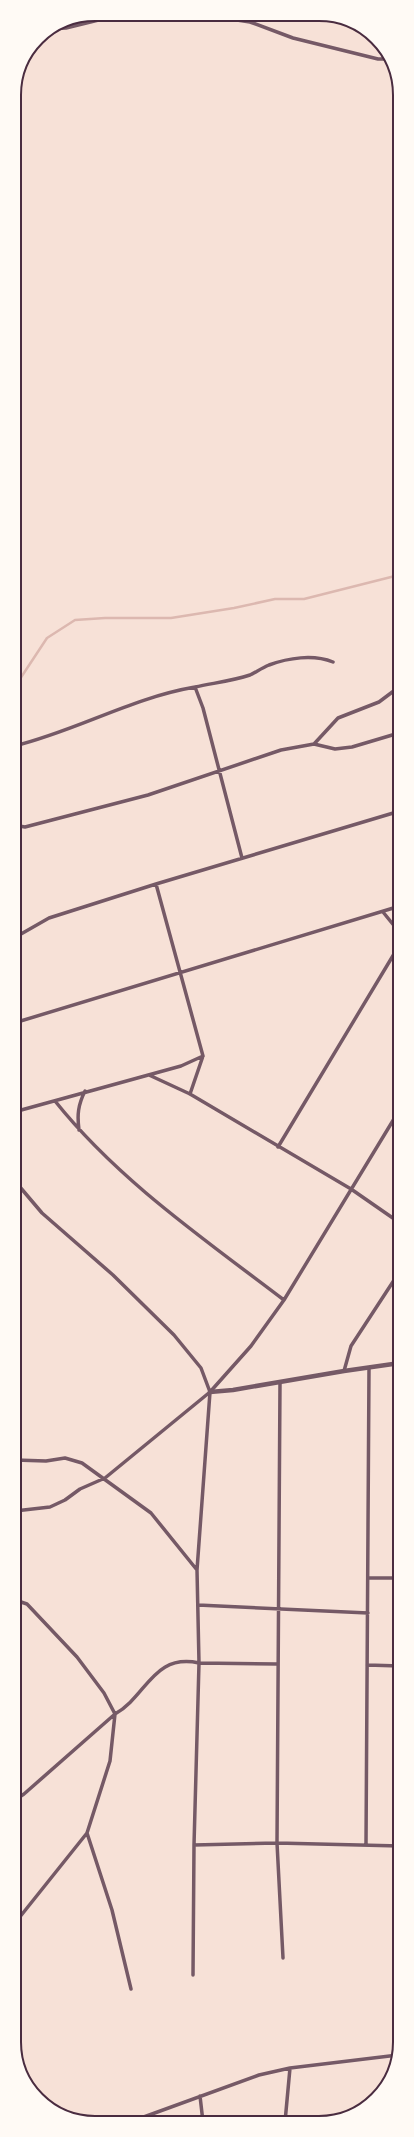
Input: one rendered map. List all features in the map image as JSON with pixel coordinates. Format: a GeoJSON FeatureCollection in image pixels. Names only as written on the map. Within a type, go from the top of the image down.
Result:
{"type":"FeatureCollection","features":[{"type":"Feature","properties":{"kind":"street"},"geometry":{"type":"LineString","coordinates":[[64,28],[94,21]]}},
{"type":"Feature","properties":{"kind":"street"},"geometry":{"type":"LineString","coordinates":[[243,21],[293,38],[383,59]]}},
{"type":"Feature","properties":{"kind":"street"},"geometry":{"type":"LineString","coordinates":[[21,744],[176,690],[250,675],[270,665],[312,656],[333,662]]}},
{"type":"Feature","properties":{"kind":"street"},"geometry":{"type":"LineString","coordinates":[[195,687],[203,708],[242,858]]}},
{"type":"Feature","properties":{"kind":"street"},"geometry":{"type":"LineString","coordinates":[[314,744],[338,718],[379,702],[393,692]]}},
{"type":"Feature","properties":{"kind":"street"},"geometry":{"type":"LineString","coordinates":[[21,826],[25,827],[148,795],[281,750],[314,744],[335,749],[352,747],[393,735]]}},
{"type":"Feature","properties":{"kind":"street"},"geometry":{"type":"LineString","coordinates":[[21,934],[49,918],[156,884],[393,813]]}},
{"type":"Feature","properties":{"kind":"street"},"geometry":{"type":"LineString","coordinates":[[156,884],[204,1056],[190,1094]]}},
{"type":"Feature","properties":{"kind":"street"},"geometry":{"type":"LineString","coordinates":[[21,1021],[180,971],[393,908]]}},
{"type":"Feature","properties":{"kind":"street"},"geometry":{"type":"LineString","coordinates":[[383,912],[393,924]]}},
{"type":"Feature","properties":{"kind":"street"},"geometry":{"type":"LineString","coordinates":[[278,1147],[393,956]]}},
{"type":"Feature","properties":{"kind":"street"},"geometry":{"type":"LineString","coordinates":[[21,1110],[85,1091],[181,1066],[204,1056]]}},
{"type":"Feature","properties":{"kind":"street"},"geometry":{"type":"LineString","coordinates":[[149,1075],[190,1094],[351,1189],[393,1218]]}},
{"type":"Feature","properties":{"kind":"street"},"geometry":{"type":"LineString","coordinates":[[79,1131],[77,1113],[85,1091]]}},
{"type":"Feature","properties":{"kind":"street"},"geometry":{"type":"LineString","coordinates":[[55,1101],[79,1131],[152,1199],[284,1300]]}},
{"type":"Feature","properties":{"kind":"street"},"geometry":{"type":"LineString","coordinates":[[21,1510],[50,1508],[65,1500],[80,1489],[105,1478],[210,1392],[251,1346],[284,1300],[393,1120]]}},
{"type":"Feature","properties":{"kind":"street"},"geometry":{"type":"LineString","coordinates":[[21,1188],[42,1213],[113,1275],[174,1335],[201,1368],[210,1392],[197,1570],[199,1664],[194,1845],[193,1975]]}},
{"type":"Feature","properties":{"kind":"street"},"geometry":{"type":"LineString","coordinates":[[344,1371],[352,1346],[393,1282]]}},
{"type":"Feature","properties":{"kind":"street"},"geometry":{"type":"LineString","coordinates":[[210,1392],[280,1383],[344,1371],[369,1369],[393,1364]]}},
{"type":"Feature","properties":{"kind":"street"},"geometry":{"type":"LineString","coordinates":[[366,1844],[369,1369]]}},
{"type":"Feature","properties":{"kind":"street"},"geometry":{"type":"LineString","coordinates":[[280,1383],[277,1843],[283,1958]]}},
{"type":"Feature","properties":{"kind":"street"},"geometry":{"type":"LineString","coordinates":[[21,1460],[46,1461],[65,1458],[82,1463],[105,1478],[151,1513],[197,1570]]}},
{"type":"Feature","properties":{"kind":"street"},"geometry":{"type":"LineString","coordinates":[[368,1578],[393,1578]]}},
{"type":"Feature","properties":{"kind":"street"},"geometry":{"type":"LineString","coordinates":[[21,1602],[27,1604],[78,1657],[104,1693],[116,1714],[110,1761],[87,1833],[21,1916]]}},
{"type":"Feature","properties":{"kind":"street"},"geometry":{"type":"LineString","coordinates":[[198,1605],[368,1613]]}},
{"type":"Feature","properties":{"kind":"street"},"geometry":{"type":"LineString","coordinates":[[21,1796],[116,1714],[128,1707],[142,1687],[159,1671],[173,1662],[186,1661],[199,1664],[277,1664]]}},
{"type":"Feature","properties":{"kind":"street"},"geometry":{"type":"LineString","coordinates":[[367,1665],[393,1666]]}},
{"type":"Feature","properties":{"kind":"street"},"geometry":{"type":"LineString","coordinates":[[87,1833],[112,1910],[131,1989]]}},
{"type":"Feature","properties":{"kind":"street"},"geometry":{"type":"LineString","coordinates":[[194,1845],[277,1843],[393,1846]]}},
{"type":"Feature","properties":{"kind":"street"},"geometry":{"type":"LineString","coordinates":[[146,2116],[259,2074],[290,2068],[392,2056]]}},
{"type":"Feature","properties":{"kind":"street"},"geometry":{"type":"LineString","coordinates":[[286,2116],[290,2068]]}},
{"type":"Feature","properties":{"kind":"street"},"geometry":{"type":"LineString","coordinates":[[200,2096],[202,2116]]}},
{"type":"Feature","properties":{"kind":"waterway"},"geometry":{"type":"LineString","coordinates":[[21,677],[47,638],[75,620],[105,618],[171,618],[234,608],[275,599],[304,599],[393,577]]}}]}
